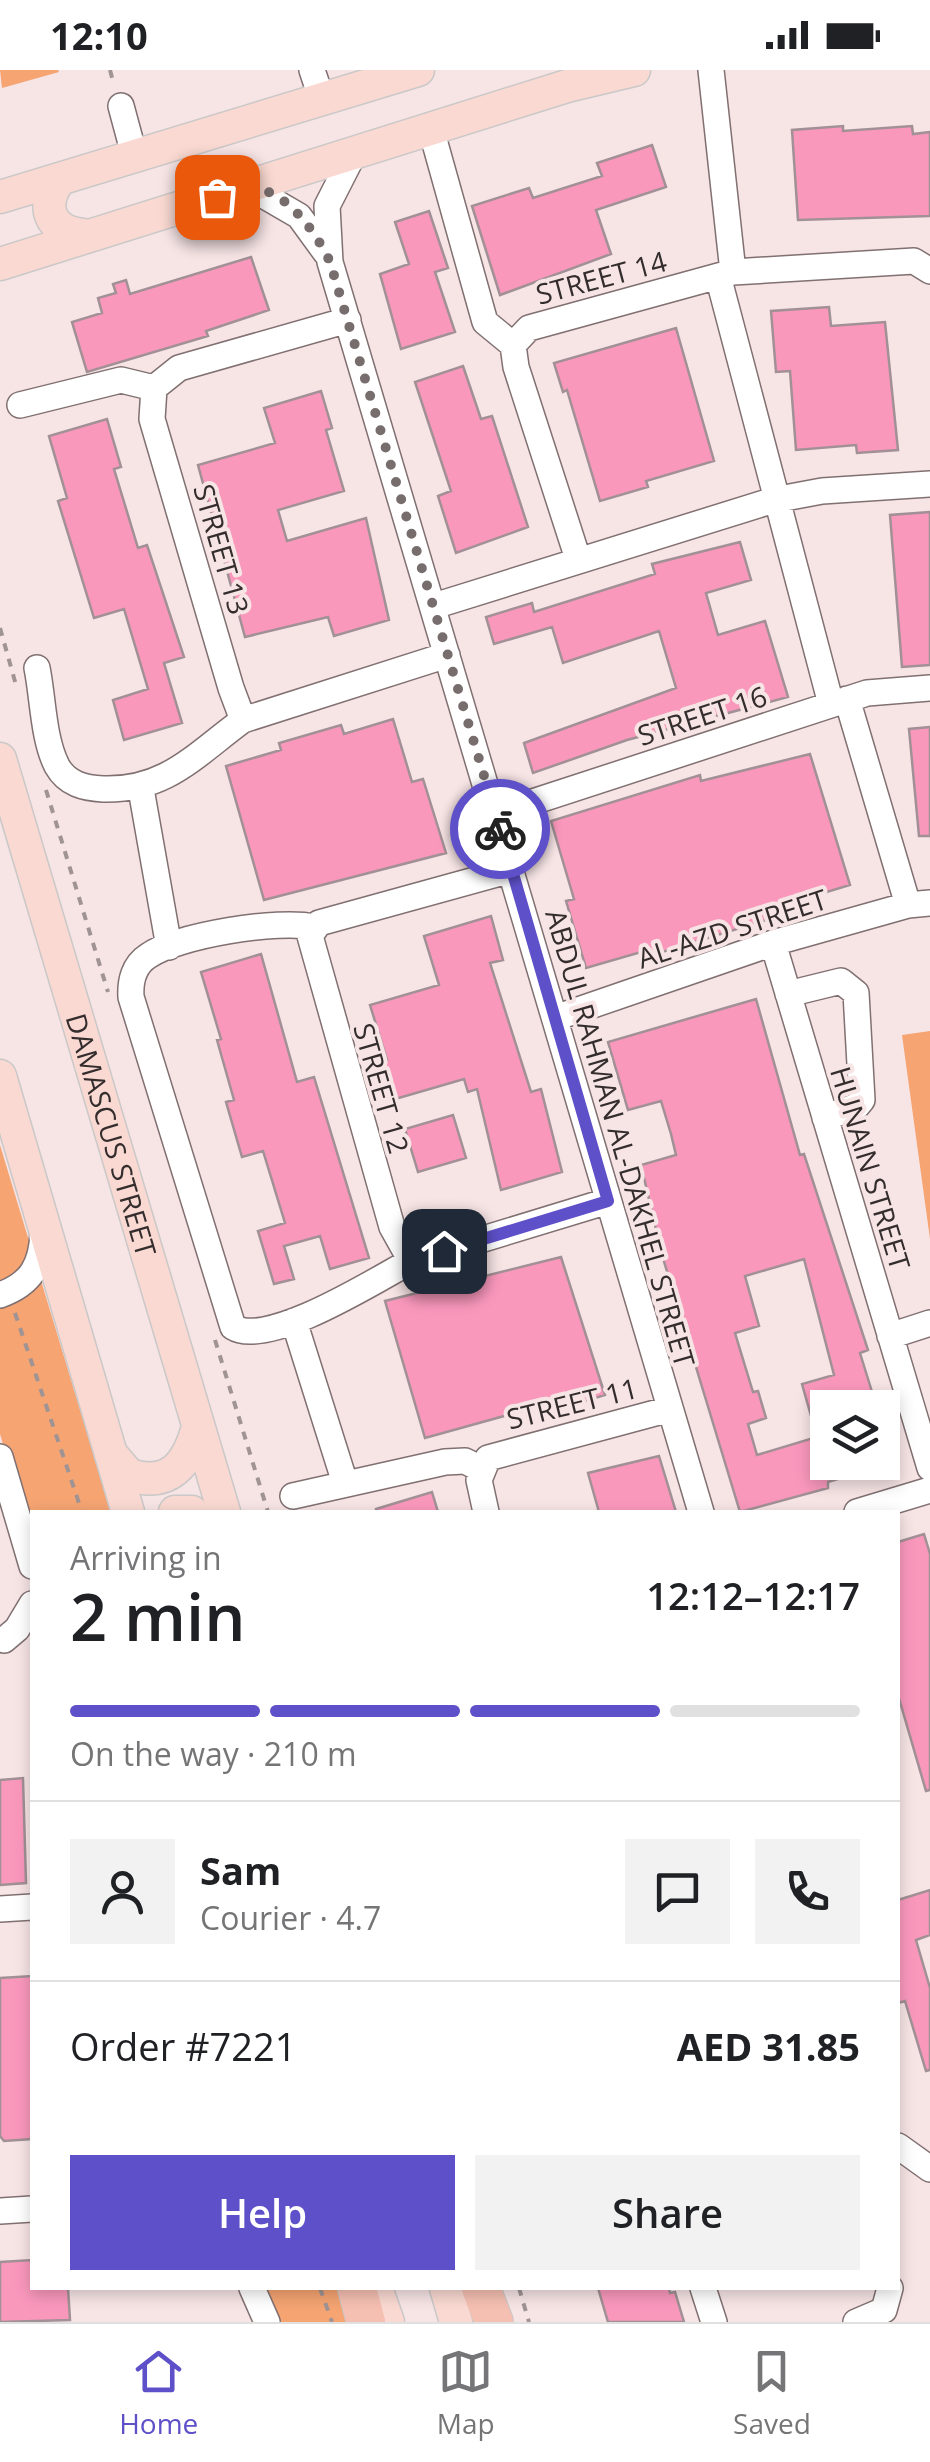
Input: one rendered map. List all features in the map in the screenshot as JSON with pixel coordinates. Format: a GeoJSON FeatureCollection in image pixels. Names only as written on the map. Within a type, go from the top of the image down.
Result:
{"type":"FeatureCollection","features":[{"type":"Feature","properties":{"kind":"highway"},"geometry":{"type":"LineString","coordinates":[[358,2290],[366,2322]]}},
{"type":"Feature","properties":{"kind":"highway"},"geometry":{"type":"LineString","coordinates":[[482,2290],[494,2322]]}},
{"type":"Feature","properties":{"kind":"main road"},"geometry":{"type":"LineString","coordinates":[[0,197],[136,158],[317,85],[418,70]]}},
{"type":"Feature","properties":{"kind":"main road"},"geometry":{"type":"LineString","coordinates":[[0,264],[352,157],[430,129],[634,70]]}},
{"type":"Feature","properties":{"kind":"main road"},"geometry":{"type":"LineString","coordinates":[[60,180],[50,192],[48,208],[54,224],[67,234],[83,236]]}},
{"type":"Feature","properties":{"kind":"main road","name":"DAMASCUS STREET"},"geometry":{"type":"LineString","coordinates":[[0,760],[223,1510]]}},
{"type":"Feature","properties":{"kind":"main road"},"geometry":{"type":"LineString","coordinates":[[0,1076],[127,1510]]}},
{"type":"Feature","properties":{"kind":"main road"},"geometry":{"type":"LineString","coordinates":[[111,1454],[130,1475],[164,1478],[183,1465],[198,1427]]}},
{"type":"Feature","properties":{"kind":"main road"},"geometry":{"type":"LineString","coordinates":[[377,2290],[388,2322]]}},
{"type":"Feature","properties":{"kind":"main road"},"geometry":{"type":"LineString","coordinates":[[447,2290],[456,2322]]}},
{"type":"Feature","properties":{"kind":"street"},"geometry":{"type":"LineString","coordinates":[[711,70],[726,274],[774,500],[839,702],[919,904]]}},
{"type":"Feature","properties":{"kind":"street"},"geometry":{"type":"LineString","coordinates":[[120,106],[136,158]]}},
{"type":"Feature","properties":{"kind":"street"},"geometry":{"type":"LineString","coordinates":[[430,129],[485,322],[514,345],[516,367],[578,559]]}},
{"type":"Feature","properties":{"kind":"street","name":"ABDUL RAHMAN AL-DAKHEL STREET"},"geometry":{"type":"LineString","coordinates":[[352,157],[327,206],[330,262],[700,1510]]}},
{"type":"Feature","properties":{"kind":"street","name":"ABDUL RAHMAN AL-DAKHEL STREET"},"geometry":{"type":"LineString","coordinates":[[251,188],[299,216],[330,262]]}},
{"type":"Feature","properties":{"kind":"street","name":"STREET 14"},"geometry":{"type":"LineString","coordinates":[[514,345],[529,328],[726,274],[914,261],[930,271]]}},
{"type":"Feature","properties":{"kind":"street"},"geometry":{"type":"LineString","coordinates":[[20,405],[121,380],[154,388],[179,368],[348,320]]}},
{"type":"Feature","properties":{"kind":"street","name":"STREET 13"},"geometry":{"type":"LineString","coordinates":[[154,388],[152,419],[243,720]]}},
{"type":"Feature","properties":{"kind":"street"},"geometry":{"type":"LineString","coordinates":[[434,606],[774,500],[822,491],[930,484]]}},
{"type":"Feature","properties":{"kind":"street"},"geometry":{"type":"LineString","coordinates":[[37,668],[55,761],[65,776],[90,789],[141,788],[163,779],[243,720],[447,655]]}},
{"type":"Feature","properties":{"kind":"street","name":"STREET 16"},"geometry":{"type":"LineString","coordinates":[[496,814],[867,693],[930,688]]}},
{"type":"Feature","properties":{"kind":"street"},"geometry":{"type":"LineString","coordinates":[[141,788],[169,947]]}},
{"type":"Feature","properties":{"kind":"street"},"geometry":{"type":"LineString","coordinates":[[511,870],[314,927],[260,924],[169,947],[143,960],[132,977],[131,997],[229,1322],[238,1330],[256,1334],[294,1321],[411,1262],[608,1201]]}},
{"type":"Feature","properties":{"kind":"street","name":"AL-AZD STREET"},"geometry":{"type":"LineString","coordinates":[[554,1018],[773,943],[919,904]]}},
{"type":"Feature","properties":{"kind":"street","name":"STREET 12"},"geometry":{"type":"LineString","coordinates":[[314,927],[310,944],[342,1056],[392,1227],[411,1262]]}},
{"type":"Feature","properties":{"kind":"street","name":"HUNAIN STREET"},"geometry":{"type":"LineString","coordinates":[[773,943],[930,1468]]}},
{"type":"Feature","properties":{"kind":"street"},"geometry":{"type":"LineString","coordinates":[[788,994],[841,981],[856,993],[862,1100],[857,1106],[825,1118]]}},
{"type":"Feature","properties":{"kind":"street"},"geometry":{"type":"LineString","coordinates":[[4,1294],[25,1284],[38,1264],[41,1212]]}},
{"type":"Feature","properties":{"kind":"street"},"geometry":{"type":"LineString","coordinates":[[294,1321],[346,1483]]}},
{"type":"Feature","properties":{"kind":"street"},"geometry":{"type":"LineString","coordinates":[[890,1336],[930,1323]]}},
{"type":"Feature","properties":{"kind":"street","name":"STREET 11"},"geometry":{"type":"LineString","coordinates":[[481,1469],[498,1452],[670,1409]]}},
{"type":"Feature","properties":{"kind":"street"},"geometry":{"type":"LineString","coordinates":[[0,1457],[30,1559]]}},
{"type":"Feature","properties":{"kind":"street"},"geometry":{"type":"LineString","coordinates":[[293,1496],[445,1462],[465,1461],[481,1469],[479,1480],[486,1510]]}},
{"type":"Feature","properties":{"kind":"street"},"geometry":{"type":"LineString","coordinates":[[865,1510],[930,1490]]}},
{"type":"Feature","properties":{"kind":"street"},"geometry":{"type":"LineString","coordinates":[[2,1640],[17,1629],[30,1607]]}},
{"type":"Feature","properties":{"kind":"street"},"geometry":{"type":"LineString","coordinates":[[2,1640],[30,1646]]}},
{"type":"Feature","properties":{"kind":"street"},"geometry":{"type":"LineString","coordinates":[[0,1910],[30,1907]]}},
{"type":"Feature","properties":{"kind":"street"},"geometry":{"type":"LineString","coordinates":[[0,2211],[30,2209]]}},
{"type":"Feature","properties":{"kind":"street"},"geometry":{"type":"LineString","coordinates":[[251,2290],[255,2322]]}},
{"type":"Feature","properties":{"kind":"street"},"geometry":{"type":"LineString","coordinates":[[252,2290],[267,2322]]}},
{"type":"Feature","properties":{"kind":"street"},"geometry":{"type":"LineString","coordinates":[[704,2290],[714,2322]]}},
{"type":"Feature","properties":{"kind":"street"},"geometry":{"type":"LineString","coordinates":[[856,2322],[884,2310],[889,2290]]}},
{"type":"Feature","properties":{"kind":"path"},"geometry":{"type":"LineString","coordinates":[[4,1294],[81,1510]]}},
{"type":"Feature","properties":{"kind":"path"},"geometry":{"type":"LineString","coordinates":[[321,2290],[332,2322]]}},
{"type":"Feature","properties":{"kind":"path"},"geometry":{"type":"LineString","coordinates":[[520,2290],[530,2322]]}},
{"type":"Feature","properties":{"kind":"shaded area"},"geometry":{"type":"Polygon","coordinates":[[[0,70],[58,70],[59,72],[2,88],[0,70]]]}},
{"type":"Feature","properties":{"kind":"shaded area"},"geometry":{"type":"Polygon","coordinates":[[[930,1031],[930,1239],[902,1035],[930,1031]]]}},
{"type":"Feature","properties":{"kind":"shaded area"},"geometry":{"type":"Polygon","coordinates":[[[0,1145],[110,1510],[30,1510],[30,1534],[0,1434],[0,1145]]]}},
{"type":"Feature","properties":{"kind":"shaded area"},"geometry":{"type":"Polygon","coordinates":[[[261,2290],[347,2290],[355,2322],[271,2322],[261,2290]]]}},
{"type":"Feature","properties":{"kind":"building"},"geometry":{"type":"Polygon","coordinates":[[[843,126],[843,131],[912,126],[913,134],[930,132],[930,216],[798,220],[792,130],[843,126]]]}},
{"type":"Feature","properties":{"kind":"building"},"geometry":{"type":"Polygon","coordinates":[[[652,145],[666,187],[596,210],[611,254],[500,295],[472,206],[529,188],[533,198],[602,176],[597,163],[652,145]]]}},
{"type":"Feature","properties":{"kind":"building"},"geometry":{"type":"Polygon","coordinates":[[[429,211],[448,268],[435,272],[455,332],[401,349],[380,274],[409,264],[395,222],[429,211]]]}},
{"type":"Feature","properties":{"kind":"building"},"geometry":{"type":"Polygon","coordinates":[[[251,257],[269,310],[206,331],[208,336],[87,372],[72,322],[102,313],[98,298],[116,293],[113,284],[126,280],[130,294],[251,257]]]}},
{"type":"Feature","properties":{"kind":"building"},"geometry":{"type":"Polygon","coordinates":[[[829,307],[831,326],[885,322],[898,450],[857,453],[856,445],[796,450],[790,371],[776,372],[771,311],[829,307]]]}},
{"type":"Feature","properties":{"kind":"building"},"geometry":{"type":"Polygon","coordinates":[[[676,328],[714,461],[646,481],[648,487],[600,501],[567,390],[563,392],[554,363],[676,328]]]}},
{"type":"Feature","properties":{"kind":"building"},"geometry":{"type":"Polygon","coordinates":[[[463,366],[481,419],[492,416],[528,527],[456,553],[438,496],[451,491],[415,382],[463,366]]]}},
{"type":"Feature","properties":{"kind":"building"},"geometry":{"type":"Polygon","coordinates":[[[321,391],[332,428],[326,430],[344,491],[278,510],[287,541],[366,518],[389,620],[334,636],[328,617],[245,637],[198,465],[275,443],[264,408],[321,391]]]}},
{"type":"Feature","properties":{"kind":"building"},"geometry":{"type":"Polygon","coordinates":[[[107,419],[121,467],[114,469],[138,548],[147,545],[184,657],[164,663],[182,723],[124,740],[113,700],[148,689],[124,609],[94,618],[58,501],[67,498],[49,436],[107,419]]]}},
{"type":"Feature","properties":{"kind":"building"},"geometry":{"type":"Polygon","coordinates":[[[930,512],[930,665],[902,667],[890,515],[930,512]]]}},
{"type":"Feature","properties":{"kind":"building"},"geometry":{"type":"Polygon","coordinates":[[[740,542],[751,580],[706,593],[718,635],[765,621],[788,697],[627,740],[533,773],[524,743],[676,688],[659,631],[563,663],[552,627],[494,644],[486,617],[532,603],[534,612],[655,574],[652,564],[740,542]]]}},
{"type":"Feature","properties":{"kind":"building"},"geometry":{"type":"Polygon","coordinates":[[[393,719],[412,782],[423,779],[446,853],[264,900],[226,766],[281,750],[279,743],[341,725],[344,734],[393,719]]]}},
{"type":"Feature","properties":{"kind":"building"},"geometry":{"type":"Polygon","coordinates":[[[930,727],[930,836],[919,836],[909,729],[930,727]]]}},
{"type":"Feature","properties":{"kind":"building"},"geometry":{"type":"Polygon","coordinates":[[[810,754],[850,885],[800,900],[802,909],[643,958],[641,952],[586,968],[566,901],[574,899],[551,821],[700,775],[701,781],[810,754]]]}},
{"type":"Feature","properties":{"kind":"building"},"geometry":{"type":"Polygon","coordinates":[[[491,916],[503,960],[490,963],[531,1092],[541,1089],[562,1172],[501,1190],[477,1089],[468,1092],[464,1079],[392,1100],[381,1062],[387,1060],[370,1005],[439,985],[424,936],[491,916]]]}},
{"type":"Feature","properties":{"kind":"building"},"geometry":{"type":"Polygon","coordinates":[[[261,954],[297,1082],[314,1077],[369,1258],[330,1269],[320,1236],[284,1246],[294,1279],[274,1284],[258,1231],[285,1223],[263,1151],[242,1157],[226,1102],[234,1100],[217,1040],[221,1039],[201,972],[261,954]]]}},
{"type":"Feature","properties":{"kind":"building"},"geometry":{"type":"Polygon","coordinates":[[[756,999],[800,1155],[804,1154],[868,1350],[860,1353],[871,1390],[810,1390],[810,1412],[802,1384],[834,1375],[804,1259],[745,1276],[759,1326],[735,1333],[753,1392],[758,1391],[766,1418],[748,1424],[757,1455],[810,1439],[810,1480],[834,1480],[828,1482],[828,1488],[739,1510],[662,1255],[641,1165],[676,1155],[661,1101],[628,1110],[608,1042],[756,999]]]}},
{"type":"Feature","properties":{"kind":"building"},"geometry":{"type":"Polygon","coordinates":[[[453,1115],[466,1158],[418,1172],[405,1129],[453,1115]]]}},
{"type":"Feature","properties":{"kind":"building"},"geometry":{"type":"Polygon","coordinates":[[[561,1257],[605,1395],[553,1411],[551,1403],[425,1438],[385,1301],[561,1257]]]}},
{"type":"Feature","properties":{"kind":"building"},"geometry":{"type":"Polygon","coordinates":[[[659,1456],[675,1510],[598,1510],[588,1473],[659,1456]]]}},
{"type":"Feature","properties":{"kind":"building"},"geometry":{"type":"Polygon","coordinates":[[[432,1492],[437,1510],[376,1510],[432,1492]]]}},
{"type":"Feature","properties":{"kind":"building"},"geometry":{"type":"Polygon","coordinates":[[[924,1534],[930,1554],[930,1790],[926,1791],[900,1702],[900,1541],[924,1534]]]}},
{"type":"Feature","properties":{"kind":"building"},"geometry":{"type":"Polygon","coordinates":[[[23,1778],[26,1883],[0,1885],[0,1780],[23,1778]]]}},
{"type":"Feature","properties":{"kind":"building"},"geometry":{"type":"Polygon","coordinates":[[[930,1890],[930,1935],[916,1940],[930,1988],[930,2070],[926,2071],[905,2001],[900,2002],[900,1899],[930,1890]]]}},
{"type":"Feature","properties":{"kind":"building"},"geometry":{"type":"Polygon","coordinates":[[[30,1976],[30,2139],[4,2141],[0,2136],[0,1978],[30,1976]]]}},
{"type":"Feature","properties":{"kind":"building"},"geometry":{"type":"Polygon","coordinates":[[[30,2260],[30,2290],[68,2290],[70,2320],[0,2322],[0,2262],[30,2260]]]}},
{"type":"Feature","properties":{"kind":"building"},"geometry":{"type":"Polygon","coordinates":[[[599,2290],[675,2292],[684,2322],[608,2322],[599,2290]]]}},
{"type":"Feature","properties":{"kind":"way so far"},"geometry":{"type":"LineString","coordinates":[[217,197],[251,188],[268,194],[312,230],[330,262],[500,829]]}},
{"type":"Feature","properties":{"kind":"route"},"geometry":{"type":"LineString","coordinates":[[444,1251],[608,1201],[500,829]]}}]}
